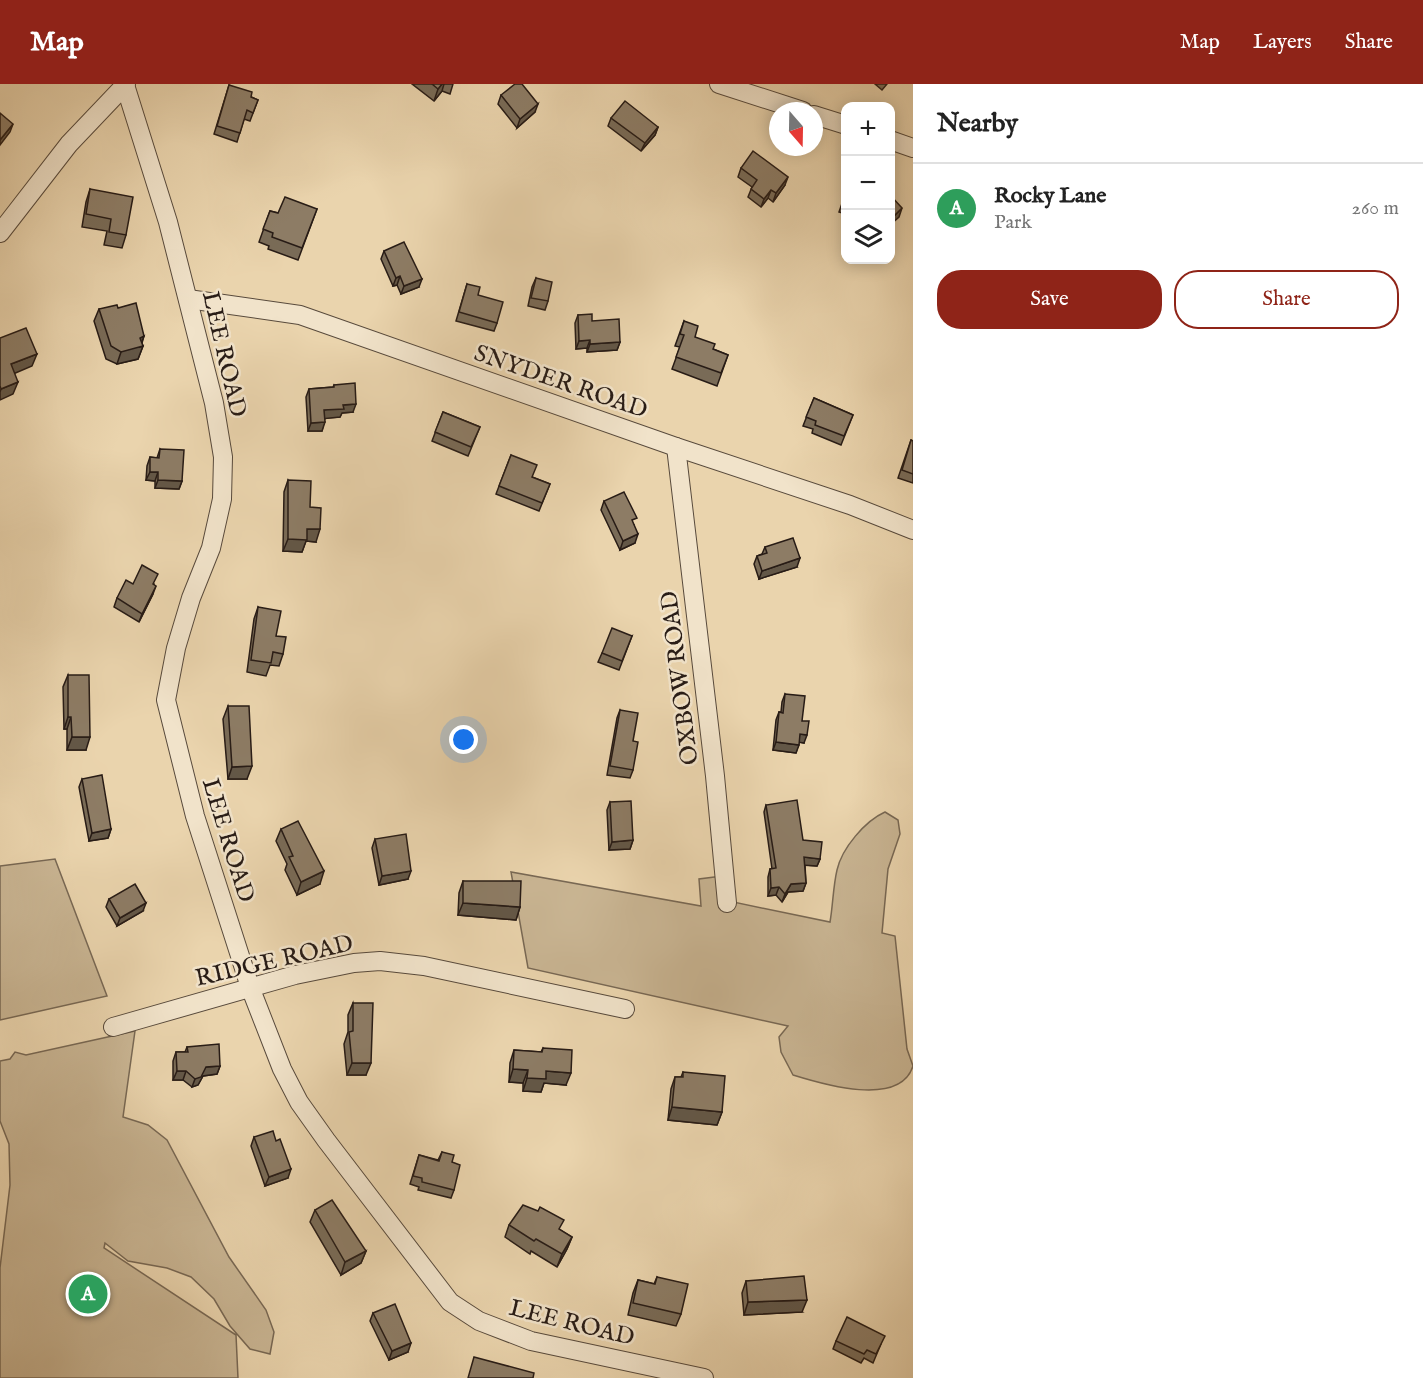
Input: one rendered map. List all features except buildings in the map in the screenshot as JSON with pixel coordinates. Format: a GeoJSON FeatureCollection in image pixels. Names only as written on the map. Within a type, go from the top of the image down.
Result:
{"type":"FeatureCollection","features":[{"type":"Feature","properties":{"kind":"street"},"geometry":{"type":"LineString","coordinates":[[0,233],[69,144],[125,84]]}},
{"type":"Feature","properties":{"kind":"street","name":"LEE ROAD"},"geometry":{"type":"LineString","coordinates":[[125,84],[168,222],[214,403],[223,457],[222,499],[211,548],[191,598],[176,648],[166,700],[195,816],[250,987],[282,1069],[299,1102],[450,1302],[479,1321],[531,1341],[704,1378]]}},
{"type":"Feature","properties":{"kind":"street"},"geometry":{"type":"LineString","coordinates":[[719,84],[775,102]]}},
{"type":"Feature","properties":{"kind":"street"},"geometry":{"type":"LineString","coordinates":[[823,118],[841,123]]}},
{"type":"Feature","properties":{"kind":"street"},"geometry":{"type":"LineString","coordinates":[[895,141],[913,148]]}},
{"type":"Feature","properties":{"kind":"street","name":"SNYDER ROAD"},"geometry":{"type":"LineString","coordinates":[[188,299],[300,315],[676,447],[850,505],[913,530]]}},
{"type":"Feature","properties":{"kind":"street","name":"OXBOW ROAD"},"geometry":{"type":"LineString","coordinates":[[676,447],[728,903]]}},
{"type":"Feature","properties":{"kind":"street","name":"RIDGE ROAD"},"geometry":{"type":"LineString","coordinates":[[113,1027],[330,966],[380,961],[423,966],[625,1009]]}},
{"type":"Feature","properties":{"kind":"shaded area"},"geometry":{"type":"Polygon","coordinates":[[[885,812],[898,820],[900,834],[888,869],[882,933],[895,936],[907,1049],[913,1066],[905,1079],[893,1086],[877,1090],[859,1090],[793,1075],[781,1052],[779,1037],[788,1026],[528,968],[511,872],[701,906],[699,879],[730,875],[733,902],[830,922],[836,876],[844,853],[862,829],[885,812]]]}},
{"type":"Feature","properties":{"kind":"shaded area"},"geometry":{"type":"Polygon","coordinates":[[[55,859],[107,996],[0,1020],[0,866],[55,859]]]}},
{"type":"Feature","properties":{"kind":"shaded area"},"geometry":{"type":"Polygon","coordinates":[[[135,1031],[123,1117],[148,1125],[167,1140],[229,1257],[266,1310],[274,1332],[270,1354],[250,1349],[230,1326],[214,1299],[191,1277],[167,1268],[128,1261],[105,1243],[104,1248],[236,1335],[238,1378],[0,1378],[0,1268],[10,1185],[9,1144],[0,1121],[0,1061],[10,1059],[15,1052],[26,1055],[135,1031]]]}},
{"type":"Feature","properties":{"kind":"place","name":"Rocky Lane"},"geometry":{"type":"Point","coordinates":[88,1294]}}]}
